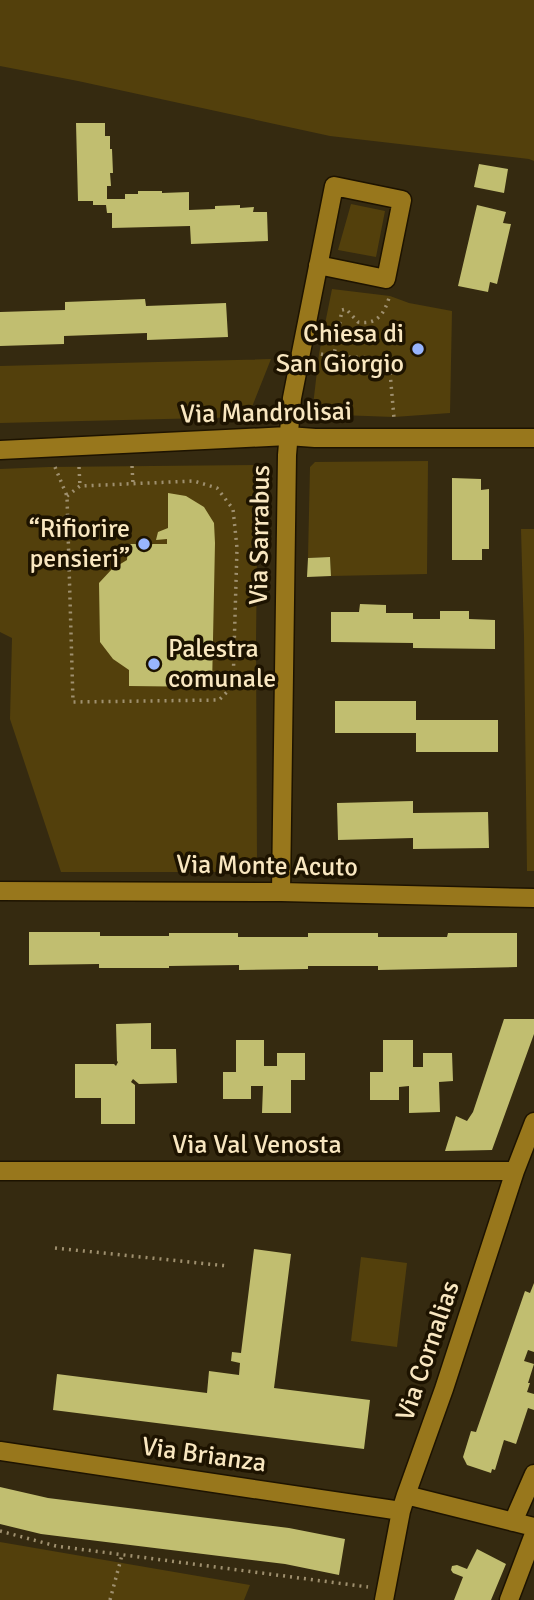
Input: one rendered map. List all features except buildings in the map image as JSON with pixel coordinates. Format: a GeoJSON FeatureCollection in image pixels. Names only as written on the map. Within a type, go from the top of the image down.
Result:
{"type":"FeatureCollection","features":[{"type":"Feature","properties":{"kind":"street","name":"Via Sarrabus"},"geometry":{"type":"LineString","coordinates":[[281,892],[288,436],[292,398],[318,265],[334,186],[402,200],[386,279],[318,265]]}},
{"type":"Feature","properties":{"kind":"street","name":"Via Mandrolisai"},"geometry":{"type":"LineString","coordinates":[[0,450],[288,436],[534,438]]}},
{"type":"Feature","properties":{"kind":"street","name":"Via Monte Acuto"},"geometry":{"type":"LineString","coordinates":[[0,891],[281,892],[534,898]]}},
{"type":"Feature","properties":{"kind":"street","name":"Via Cornalias"},"geometry":{"type":"LineString","coordinates":[[378,1594],[404,1503],[515,1171],[532,1131]]}},
{"type":"Feature","properties":{"kind":"street","name":"Via Val Venosta"},"geometry":{"type":"LineString","coordinates":[[0,1171],[515,1171]]}},
{"type":"Feature","properties":{"kind":"street","name":"Via Brianza"},"geometry":{"type":"LineString","coordinates":[[0,1451],[404,1503],[534,1527]]}},
{"type":"Feature","properties":{"kind":"street"},"geometry":{"type":"LineString","coordinates":[[513,1522],[534,1474]]}},
{"type":"Feature","properties":{"kind":"street"},"geometry":{"type":"LineString","coordinates":[[509,1600],[534,1534]]}},
{"type":"Feature","properties":{"kind":"path"},"geometry":{"type":"LineString","coordinates":[[331,372],[342,310],[346,309],[358,323],[367,324],[384,312],[390,296]]}},
{"type":"Feature","properties":{"kind":"path"},"geometry":{"type":"LineString","coordinates":[[319,354],[381,359],[390,372],[393,420]]}},
{"type":"Feature","properties":{"kind":"path"},"geometry":{"type":"LineString","coordinates":[[56,447],[55,467],[67,496],[73,702],[219,700],[233,687],[256,685]]}},
{"type":"Feature","properties":{"kind":"path"},"geometry":{"type":"LineString","coordinates":[[132,466],[133,484]]}},
{"type":"Feature","properties":{"kind":"path"},"geometry":{"type":"LineString","coordinates":[[79,467],[80,486]]}},
{"type":"Feature","properties":{"kind":"path"},"geometry":{"type":"LineString","coordinates":[[67,496],[80,486],[194,481],[217,488],[233,509],[237,548],[233,687]]}},
{"type":"Feature","properties":{"kind":"path"},"geometry":{"type":"LineString","coordinates":[[55,1248],[228,1266]]}},
{"type":"Feature","properties":{"kind":"path"},"geometry":{"type":"LineString","coordinates":[[0,1531],[56,1546],[378,1594]]}},
{"type":"Feature","properties":{"kind":"path"},"geometry":{"type":"LineString","coordinates":[[110,1600],[122,1554]]}},
{"type":"Feature","properties":{"kind":"shaded area"},"geometry":{"type":"Polygon","coordinates":[[[0,0],[534,0],[534,161],[330,136],[0,66],[0,0]]]}},
{"type":"Feature","properties":{"kind":"shaded area"},"geometry":{"type":"Polygon","coordinates":[[[351,204],[385,211],[376,257],[338,250],[351,204]]]}},
{"type":"Feature","properties":{"kind":"shaded area"},"geometry":{"type":"Polygon","coordinates":[[[332,289],[390,296],[409,303],[452,311],[450,413],[394,417],[312,414],[319,354],[332,289]]]}},
{"type":"Feature","properties":{"kind":"shaded area"},"geometry":{"type":"Polygon","coordinates":[[[271,359],[248,417],[0,423],[0,366],[271,359]]]}},
{"type":"Feature","properties":{"kind":"shaded area"},"geometry":{"type":"Polygon","coordinates":[[[428,461],[427,574],[331,576],[330,557],[308,558],[310,467],[315,462],[428,461]]]}},
{"type":"Feature","properties":{"kind":"shaded area","name":"Palestra comunale"},"geometry":{"type":"Polygon","coordinates":[[[258,465],[257,864],[254,872],[61,872],[10,719],[12,638],[0,632],[0,469],[258,465]]]}},
{"type":"Feature","properties":{"kind":"shaded area"},"geometry":{"type":"Polygon","coordinates":[[[521,529],[534,529],[534,871],[527,871],[521,529]]]}},
{"type":"Feature","properties":{"kind":"shaded area"},"geometry":{"type":"Polygon","coordinates":[[[361,1257],[407,1263],[397,1347],[351,1341],[361,1257]]]}},
{"type":"Feature","properties":{"kind":"shaded area"},"geometry":{"type":"Polygon","coordinates":[[[0,1542],[250,1585],[244,1600],[0,1600],[0,1542]]]}},
{"type":"Feature","properties":{"kind":"place","name":"Chiesa di San Giorgio"},"geometry":{"type":"Point","coordinates":[418,349]}},
{"type":"Feature","properties":{"kind":"place","name":"“Rifiorire pensieri”"},"geometry":{"type":"Point","coordinates":[144,544]}},
{"type":"Feature","properties":{"kind":"place","name":"Palestra comunale"},"geometry":{"type":"Point","coordinates":[154,664]}}]}
